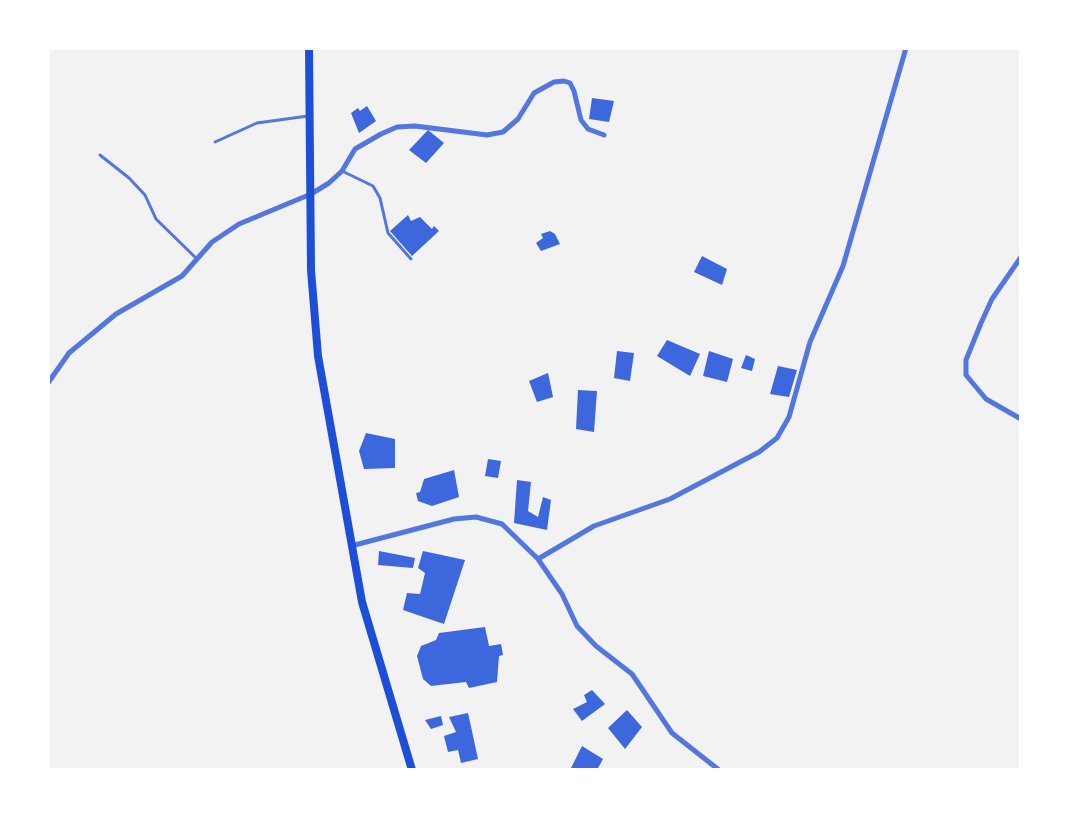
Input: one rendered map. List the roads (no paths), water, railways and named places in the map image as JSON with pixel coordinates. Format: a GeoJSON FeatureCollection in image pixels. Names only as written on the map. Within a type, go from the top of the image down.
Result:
{"type":"FeatureCollection","features":[{"type":"Feature","properties":{"kind":"main road"},"geometry":{"type":"LineString","coordinates":[[309,48],[311,270],[318,356],[362,602],[412,770]]}},
{"type":"Feature","properties":{"kind":"street"},"geometry":{"type":"LineString","coordinates":[[538,559],[594,526],[670,499],[759,452],[777,438],[789,417],[810,342],[843,266],[906,48]]}},
{"type":"Feature","properties":{"kind":"street"},"geometry":{"type":"LineString","coordinates":[[48,383],[69,353],[116,314],[182,276],[212,242],[239,224],[310,194],[342,171],[355,149],[397,127],[436,127],[487,135],[503,132],[518,119],[534,93],[554,82],[570,83],[581,120],[588,129],[604,135]]}},
{"type":"Feature","properties":{"kind":"street"},"geometry":{"type":"LineString","coordinates":[[1021,257],[984,315],[966,360],[966,375],[986,399],[1021,419]]}},
{"type":"Feature","properties":{"kind":"street"},"geometry":{"type":"LineString","coordinates":[[351,546],[454,519],[476,517],[502,524],[538,559],[562,594],[577,626],[596,645],[632,674],[672,733],[691,751],[719,770]]}},
{"type":"Feature","properties":{"kind":"lane"},"geometry":{"type":"LineString","coordinates":[[215,142],[257,123],[310,116]]}},
{"type":"Feature","properties":{"kind":"lane"},"geometry":{"type":"LineString","coordinates":[[100,155],[129,177],[145,195],[156,219],[197,259]]}},
{"type":"Feature","properties":{"kind":"lane"},"geometry":{"type":"LineString","coordinates":[[342,171],[373,186],[380,198],[388,233],[411,259]]}}]}
